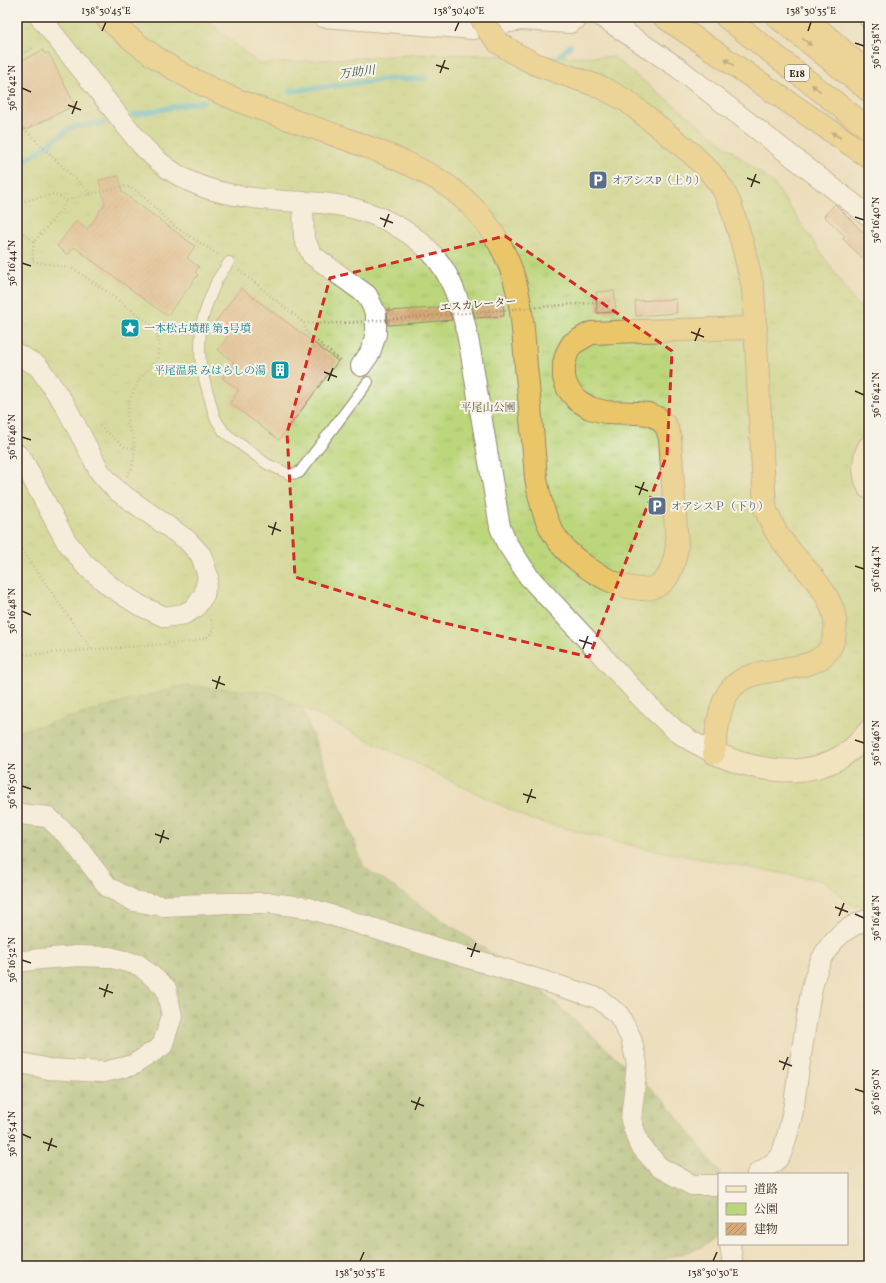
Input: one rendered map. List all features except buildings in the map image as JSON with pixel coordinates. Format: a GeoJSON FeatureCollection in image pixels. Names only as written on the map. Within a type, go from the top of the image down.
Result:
{"type":"FeatureCollection","features":[{"type":"Feature","properties":{"kind":"highway"},"geometry":{"type":"LineString","coordinates":[[106,17],[146,51],[204,86],[257,108],[395,157],[425,171],[442,181],[459,194],[483,219],[507,258],[518,295],[523,322],[536,478],[542,506],[551,530],[560,544],[572,556],[598,575],[632,588],[646,589],[656,586],[665,580],[670,572],[675,560],[677,546],[670,438],[666,426],[658,418],[648,414],[605,412],[590,408],[577,400],[568,389],[564,378],[564,364],[567,353],[572,344],[591,333],[756,328]]}},
{"type":"Feature","properties":{"kind":"highway"},"geometry":{"type":"LineString","coordinates":[[481,17],[489,31],[499,43],[516,54],[535,64],[604,88],[627,101],[691,153],[711,173],[723,189],[731,206],[743,246],[753,288],[765,508],[778,535],[823,591],[830,602],[834,613],[835,624],[831,645],[825,654],[818,660],[807,664],[757,674],[746,677],[737,682],[730,690],[723,705],[717,728],[714,753]]}},
{"type":"Feature","properties":{"kind":"highway"},"geometry":{"type":"LineString","coordinates":[[664,17],[869,157]]}},
{"type":"Feature","properties":{"kind":"highway","name":"E18"},"geometry":{"type":"LineString","coordinates":[[726,17],[869,129]]}},
{"type":"Feature","properties":{"kind":"highway"},"geometry":{"type":"LineString","coordinates":[[777,17],[869,90]]}},
{"type":"Feature","properties":{"kind":"highway"},"geometry":{"type":"LineString","coordinates":[[805,17],[869,74]]}},
{"type":"Feature","properties":{"kind":"street"},"geometry":{"type":"LineString","coordinates":[[40,17],[139,142],[163,166],[177,175],[193,183],[228,194],[248,198],[303,203],[335,204],[359,210],[382,218],[404,230],[421,243],[436,258],[446,275],[465,324],[500,527],[506,542],[529,577],[647,704],[676,731],[714,753],[743,764],[764,769],[783,771],[817,767],[834,760],[850,751],[869,731]]}},
{"type":"Feature","properties":{"kind":"street"},"geometry":{"type":"LineString","coordinates":[[323,17],[473,30],[521,20],[570,23],[579,17]]}},
{"type":"Feature","properties":{"kind":"street"},"geometry":{"type":"LineString","coordinates":[[602,17],[677,67],[869,216]]}},
{"type":"Feature","properties":{"kind":"street"},"geometry":{"type":"LineString","coordinates":[[303,203],[304,238],[312,255],[367,295],[376,314],[376,334],[364,374]]}},
{"type":"Feature","properties":{"kind":"street"},"geometry":{"type":"LineString","coordinates":[[17,354],[38,366],[65,404],[100,472],[118,491],[187,540],[201,555],[208,576],[204,595],[195,608],[184,614],[165,617],[140,605],[111,587],[85,565],[66,541],[22,459],[17,454]]}},
{"type":"Feature","properties":{"kind":"street"},"geometry":{"type":"LineString","coordinates":[[869,447],[864,469],[865,480],[869,488]]}},
{"type":"Feature","properties":{"kind":"street"},"geometry":{"type":"LineString","coordinates":[[17,816],[20,814],[48,817],[71,839],[108,887],[134,900],[163,906],[272,903],[308,908],[598,998],[619,1015],[631,1038],[637,1064],[632,1120],[639,1144],[658,1167],[692,1185],[718,1185]]}},
{"type":"Feature","properties":{"kind":"street"},"geometry":{"type":"LineString","coordinates":[[758,1173],[780,1157],[792,1120],[810,990],[819,964],[826,950],[836,938],[848,928],[869,919]]}},
{"type":"Feature","properties":{"kind":"street"},"geometry":{"type":"LineString","coordinates":[[17,962],[78,956],[109,957],[139,965],[166,988],[172,1016],[162,1046],[133,1065],[104,1072],[49,1069],[17,1062]]}},
{"type":"Feature","properties":{"kind":"street"},"geometry":{"type":"LineString","coordinates":[[730,1245],[733,1266]]}},
{"type":"Feature","properties":{"kind":"lane"},"geometry":{"type":"LineString","coordinates":[[229,262],[217,280],[208,302],[201,324],[200,349],[201,368],[215,418],[224,432],[267,464],[289,474],[299,473],[364,374]]}},
{"type":"Feature","properties":{"kind":"path"},"geometry":{"type":"LineString","coordinates":[[17,56],[35,47]]}},
{"type":"Feature","properties":{"kind":"path"},"geometry":{"type":"LineString","coordinates":[[17,130],[22,127],[91,194]]}},
{"type":"Feature","properties":{"kind":"path"},"geometry":{"type":"LineString","coordinates":[[17,203],[53,194],[67,200],[126,186],[137,191],[174,226],[229,262],[304,323],[306,332],[340,360]]}},
{"type":"Feature","properties":{"kind":"path"},"geometry":{"type":"LineString","coordinates":[[67,200],[61,210],[34,242],[32,261],[74,269],[154,327],[159,340],[158,358],[139,380],[128,404],[127,424],[133,436],[135,448],[132,468],[118,491]]}},
{"type":"Feature","properties":{"kind":"path"},"geometry":{"type":"LineString","coordinates":[[17,228],[34,242]]}},
{"type":"Feature","properties":{"kind":"path","name":"エスカレーター"},"geometry":{"type":"LineString","coordinates":[[304,323],[345,323],[612,301]]}},
{"type":"Feature","properties":{"kind":"path"},"geometry":{"type":"LineString","coordinates":[[92,419],[125,447],[135,448]]}},
{"type":"Feature","properties":{"kind":"path"},"geometry":{"type":"LineString","coordinates":[[17,543],[92,650]]}},
{"type":"Feature","properties":{"kind":"path"},"geometry":{"type":"LineString","coordinates":[[17,652],[26,655],[192,642],[208,637],[214,629],[204,595]]}},
{"type":"Feature","properties":{"kind":"highlighted area"},"geometry":{"type":"Polygon","coordinates":[[[505,236],[672,351],[667,455],[589,657],[436,621],[295,577],[287,433],[330,278],[505,236]]]}},
{"type":"Feature","properties":{"kind":"green space","name":"平尾山公園"},"geometry":{"type":"Polygon","coordinates":[[[17,17],[203,17],[259,64],[426,54],[613,57],[774,184],[856,304],[869,311],[869,905],[851,905],[825,881],[642,848],[529,819],[271,692],[182,686],[17,732],[17,17]]]}},
{"type":"Feature","properties":{"kind":"green space"},"geometry":{"type":"Polygon","coordinates":[[[17,291],[264,611],[364,867],[524,975],[665,1101],[720,1173],[718,1173],[718,1236],[702,1247],[658,1261],[632,1266],[17,1266],[17,291]]]}},
{"type":"Feature","properties":{"kind":"waterway","name":"万助川"},"geometry":{"type":"LineString","coordinates":[[558,57],[570,46]]}},
{"type":"Feature","properties":{"kind":"waterway","name":"万助川"},"geometry":{"type":"LineString","coordinates":[[290,91],[392,79],[426,79]]}},
{"type":"Feature","properties":{"kind":"waterway","name":"万助川"},"geometry":{"type":"LineString","coordinates":[[133,115],[204,101]]}},
{"type":"Feature","properties":{"kind":"waterway","name":"万助川"},"geometry":{"type":"LineString","coordinates":[[17,167],[72,127],[103,123]]}},
{"type":"Feature","properties":{"kind":"place","name":"オアシスP（上り）"},"geometry":{"type":"Point","coordinates":[598,180]}},
{"type":"Feature","properties":{"kind":"place","name":"一本松古墳群 第3号墳"},"geometry":{"type":"Point","coordinates":[130,328]}},
{"type":"Feature","properties":{"kind":"place","name":"平尾温泉 みはらしの湯"},"geometry":{"type":"Point","coordinates":[280,370]}},
{"type":"Feature","properties":{"kind":"place","name":"オアシスＰ（下り）"},"geometry":{"type":"Point","coordinates":[657,506]}}]}
